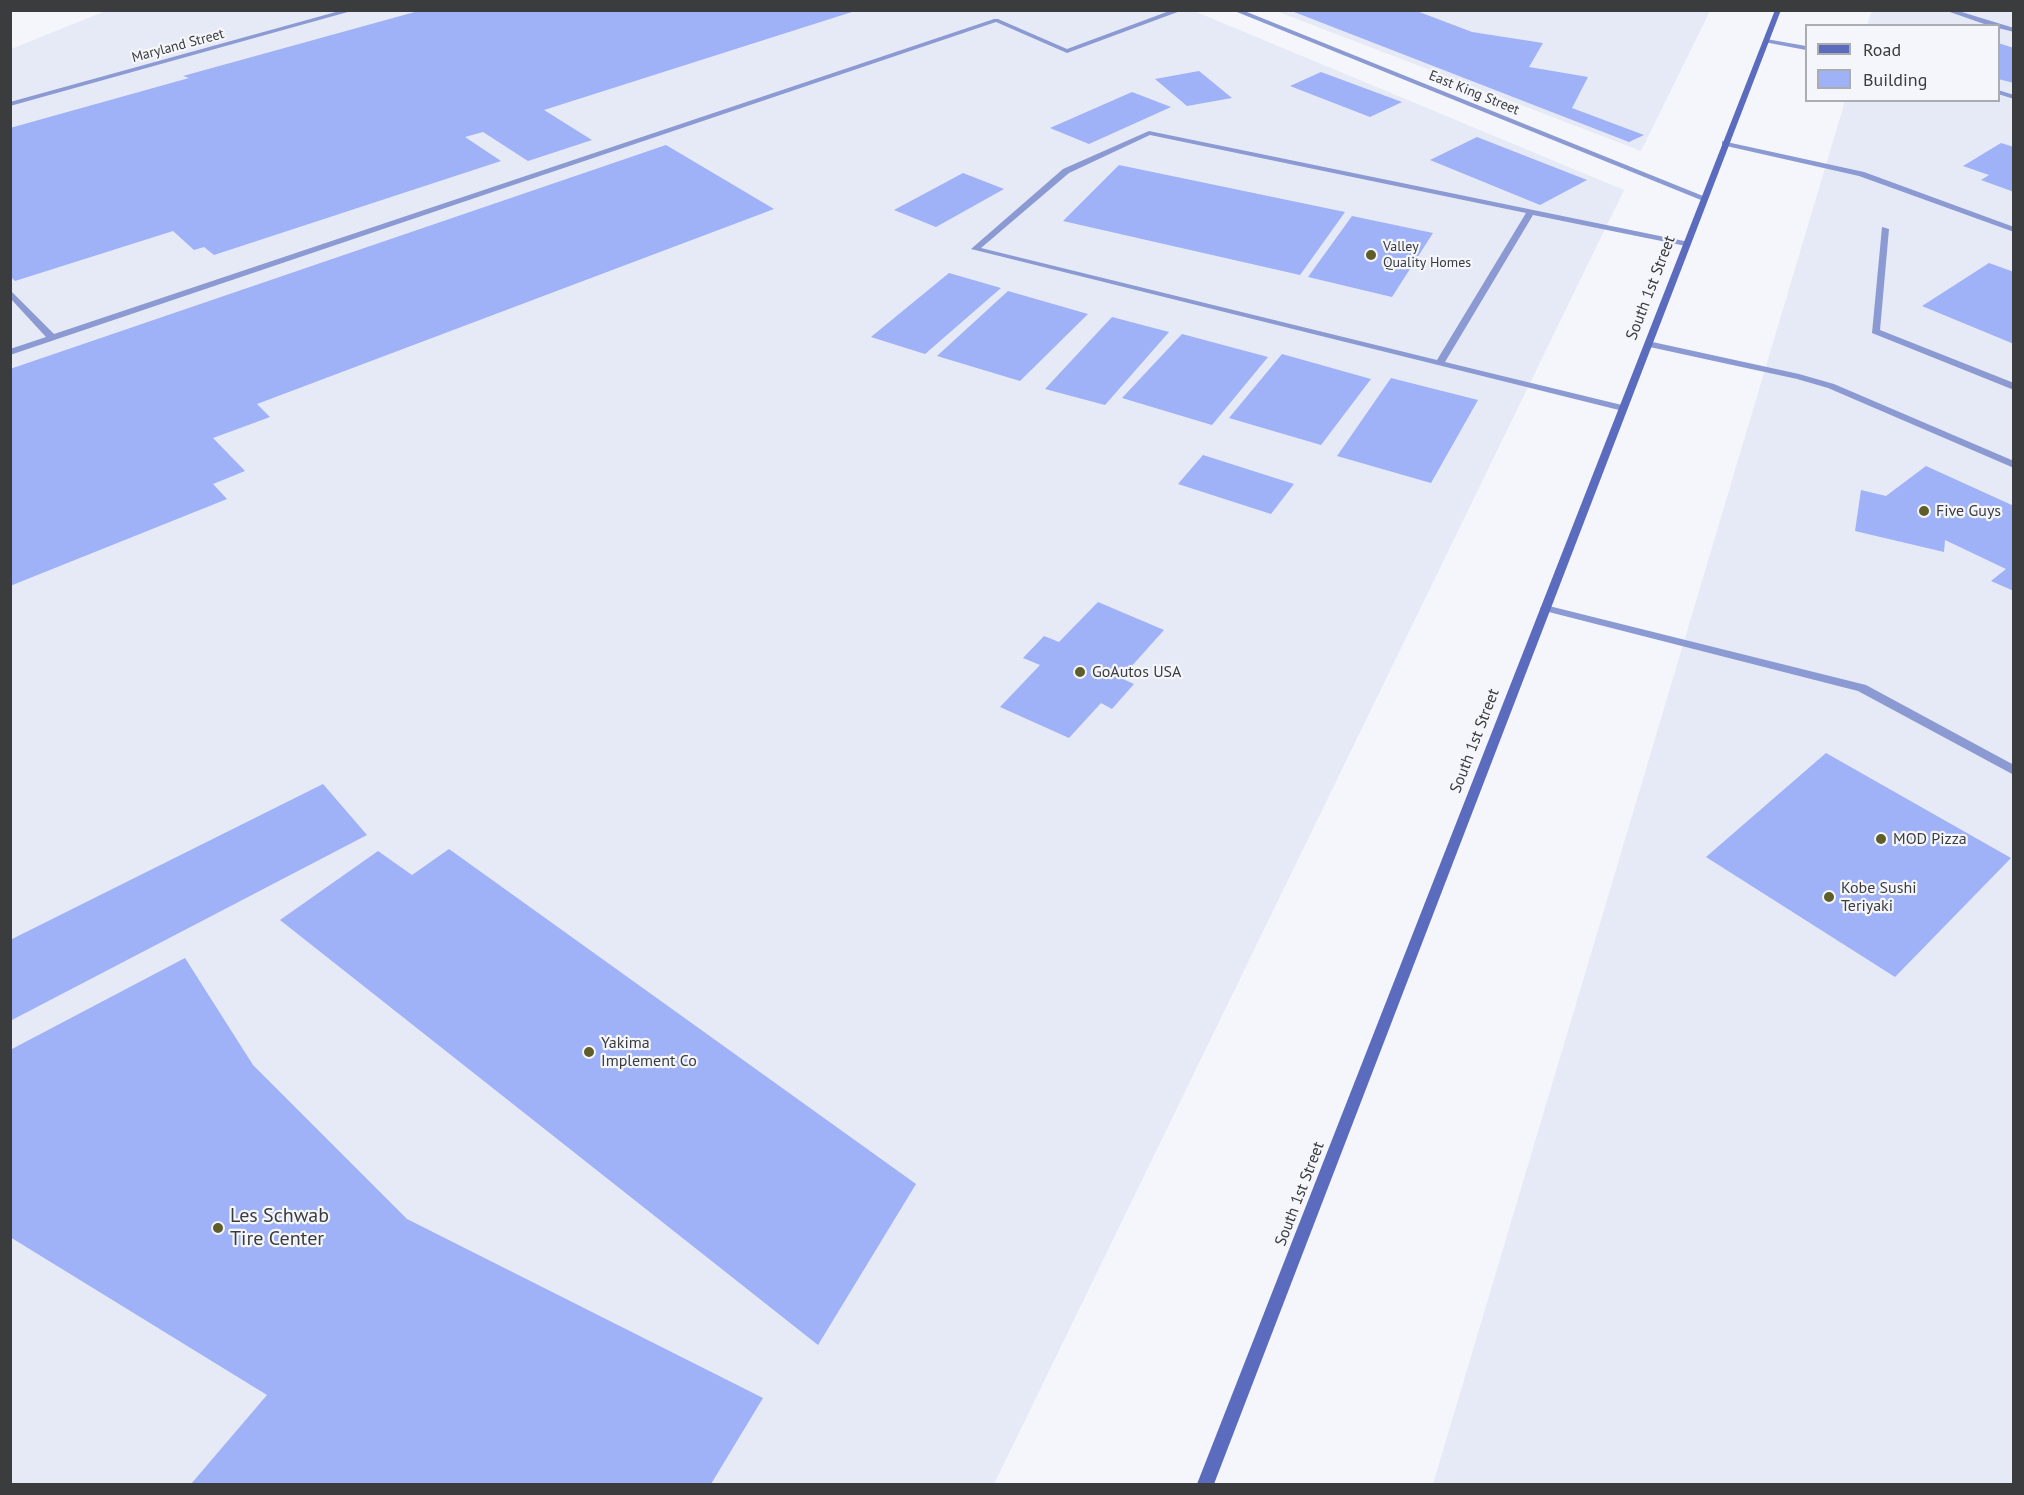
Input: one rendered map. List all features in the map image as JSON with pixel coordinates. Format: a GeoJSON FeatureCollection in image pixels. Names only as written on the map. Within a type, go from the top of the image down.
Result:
{"type":"FeatureCollection","features":[{"type":"Feature","properties":{"kind":"main road","name":"South 1st Street"},"geometry":{"type":"LineString","coordinates":[[1205,1485],[1778,10]]}},
{"type":"Feature","properties":{"kind":"street","name":"Maryland Street"},"geometry":{"type":"LineString","coordinates":[[10,104],[352,10]]}},
{"type":"Feature","properties":{"kind":"street"},"geometry":{"type":"LineString","coordinates":[[10,352],[996,20],[1067,51],[1180,10]]}},
{"type":"Feature","properties":{"kind":"street","name":"East King Street"},"geometry":{"type":"LineString","coordinates":[[1235,10],[1704,198]]}},
{"type":"Feature","properties":{"kind":"street"},"geometry":{"type":"LineString","coordinates":[[1947,10],[1992,24]]}},
{"type":"Feature","properties":{"kind":"street"},"geometry":{"type":"LineString","coordinates":[[1766,41],[1805,48]]}},
{"type":"Feature","properties":{"kind":"street"},"geometry":{"type":"LineString","coordinates":[[1623,408],[975,249],[1066,171],[1149,133],[1686,244]]}},
{"type":"Feature","properties":{"kind":"street"},"geometry":{"type":"LineString","coordinates":[[1725,143],[1861,174],[2013,230]]}},
{"type":"Feature","properties":{"kind":"street"},"geometry":{"type":"LineString","coordinates":[[1440,363],[1531,212]]}},
{"type":"Feature","properties":{"kind":"street"},"geometry":{"type":"LineString","coordinates":[[1885,229],[1875,331],[2013,387]]}},
{"type":"Feature","properties":{"kind":"street"},"geometry":{"type":"LineString","coordinates":[[10,292],[52,338]]}},
{"type":"Feature","properties":{"kind":"street"},"geometry":{"type":"LineString","coordinates":[[1648,344],[1788,374],[1831,386],[2013,465]]}},
{"type":"Feature","properties":{"kind":"street"},"geometry":{"type":"LineString","coordinates":[[1545,608],[1862,688],[2013,771]]}},
{"type":"Feature","properties":{"kind":"shaded area"},"geometry":{"type":"Polygon","coordinates":[[[108,10],[1194,11],[1624,190],[994,1484],[11,1484],[11,49],[108,10]]]}},
{"type":"Feature","properties":{"kind":"shaded area"},"geometry":{"type":"Polygon","coordinates":[[[1276,11],[1710,11],[1641,151],[1276,11]]]}},
{"type":"Feature","properties":{"kind":"shaded area"},"geometry":{"type":"Polygon","coordinates":[[[1872,11],[2013,11],[2013,1484],[1433,1484],[1845,102],[2000,102],[2000,24],[1867,24],[1872,11]]]}},
{"type":"Feature","properties":{"kind":"building"},"geometry":{"type":"Polygon","coordinates":[[[422,10],[855,11],[544,110],[592,140],[528,161],[483,132],[465,137],[501,161],[214,255],[204,247],[194,250],[173,231],[15,281],[10,276],[10,128],[189,78],[183,76],[422,10]]]}},
{"type":"Feature","properties":{"kind":"building"},"geometry":{"type":"Polygon","coordinates":[[[1289,10],[1414,10],[1472,32],[1543,43],[1529,67],[1588,77],[1572,108],[1644,135],[1629,142],[1289,10]]]}},
{"type":"Feature","properties":{"kind":"building"},"geometry":{"type":"Polygon","coordinates":[[[2000,44],[2014,48],[2014,83],[2000,80],[2000,44]]]}},
{"type":"Feature","properties":{"kind":"building"},"geometry":{"type":"Polygon","coordinates":[[[1199,71],[1232,98],[1187,106],[1155,79],[1199,71]]]}},
{"type":"Feature","properties":{"kind":"building"},"geometry":{"type":"Polygon","coordinates":[[[1321,72],[1402,102],[1370,117],[1290,86],[1321,72]]]}},
{"type":"Feature","properties":{"kind":"building"},"geometry":{"type":"Polygon","coordinates":[[[1132,92],[1171,107],[1089,144],[1050,128],[1132,92]]]}},
{"type":"Feature","properties":{"kind":"building"},"geometry":{"type":"Polygon","coordinates":[[[1477,137],[1587,180],[1540,205],[1430,160],[1477,137]]]}},
{"type":"Feature","properties":{"kind":"building"},"geometry":{"type":"Polygon","coordinates":[[[2001,143],[2014,147],[2014,192],[1981,180],[1989,175],[1963,166],[2001,143]]]}},
{"type":"Feature","properties":{"kind":"building"},"geometry":{"type":"Polygon","coordinates":[[[666,145],[774,209],[257,404],[270,417],[213,438],[245,471],[213,484],[227,499],[10,586],[10,369],[666,145]]]}},
{"type":"Feature","properties":{"kind":"building"},"geometry":{"type":"Polygon","coordinates":[[[1119,165],[1345,212],[1300,275],[1063,221],[1119,165]]]}},
{"type":"Feature","properties":{"kind":"building"},"geometry":{"type":"Polygon","coordinates":[[[963,173],[1004,189],[936,227],[894,210],[963,173]]]}},
{"type":"Feature","properties":{"kind":"building","name":"Valley Quality Homes"},"geometry":{"type":"Polygon","coordinates":[[[1352,216],[1433,233],[1392,297],[1308,277],[1352,216]]]}},
{"type":"Feature","properties":{"kind":"building"},"geometry":{"type":"Polygon","coordinates":[[[1989,263],[2014,272],[2014,344],[1922,306],[1989,263]]]}},
{"type":"Feature","properties":{"kind":"building"},"geometry":{"type":"Polygon","coordinates":[[[949,273],[1001,288],[925,354],[871,337],[949,273]]]}},
{"type":"Feature","properties":{"kind":"building"},"geometry":{"type":"Polygon","coordinates":[[[1008,291],[1088,314],[1020,381],[937,356],[1008,291]]]}},
{"type":"Feature","properties":{"kind":"building"},"geometry":{"type":"Polygon","coordinates":[[[1112,317],[1169,332],[1105,405],[1045,389],[1112,317]]]}},
{"type":"Feature","properties":{"kind":"building"},"geometry":{"type":"Polygon","coordinates":[[[1182,334],[1268,357],[1212,425],[1122,398],[1182,334]]]}},
{"type":"Feature","properties":{"kind":"building"},"geometry":{"type":"Polygon","coordinates":[[[1282,354],[1371,379],[1321,445],[1229,418],[1282,354]]]}},
{"type":"Feature","properties":{"kind":"building"},"geometry":{"type":"Polygon","coordinates":[[[1391,378],[1478,400],[1431,483],[1337,456],[1391,378]]]}},
{"type":"Feature","properties":{"kind":"building"},"geometry":{"type":"Polygon","coordinates":[[[1203,455],[1294,484],[1271,514],[1178,484],[1203,455]]]}},
{"type":"Feature","properties":{"kind":"building"},"geometry":{"type":"Polygon","coordinates":[[[1926,466],[2014,506],[2014,591],[1991,581],[2006,569],[1945,540],[1944,552],[1855,531],[1861,490],[1886,496],[1926,466]]]}},
{"type":"Feature","properties":{"kind":"building","name":"GoAutos USA"},"geometry":{"type":"Polygon","coordinates":[[[1098,602],[1164,630],[1121,678],[1134,684],[1112,709],[1101,703],[1069,738],[1000,707],[1040,665],[1023,658],[1044,636],[1059,642],[1098,602]]]}},
{"type":"Feature","properties":{"kind":"building"},"geometry":{"type":"Polygon","coordinates":[[[1826,753],[2011,858],[1895,977],[1706,857],[1826,753]]]}},
{"type":"Feature","properties":{"kind":"building"},"geometry":{"type":"Polygon","coordinates":[[[323,784],[367,835],[10,1021],[10,940],[323,784]]]}},
{"type":"Feature","properties":{"kind":"building","name":"Yakima Implement Co"},"geometry":{"type":"Polygon","coordinates":[[[449,849],[916,1184],[818,1345],[280,920],[378,851],[412,875],[449,849]]]}},
{"type":"Feature","properties":{"kind":"building","name":"Les Schwab Tire Center"},"geometry":{"type":"Polygon","coordinates":[[[185,958],[253,1065],[407,1219],[763,1398],[711,1484],[191,1484],[267,1395],[10,1237],[10,1050],[185,958]]]}},
{"type":"Feature","properties":{"kind":"place","name":"Valley Quality Homes"},"geometry":{"type":"Point","coordinates":[1371,255]}},
{"type":"Feature","properties":{"kind":"place","name":"Five Guys"},"geometry":{"type":"Point","coordinates":[1924,511]}},
{"type":"Feature","properties":{"kind":"place","name":"GoAutos USA"},"geometry":{"type":"Point","coordinates":[1080,672]}},
{"type":"Feature","properties":{"kind":"place","name":"MOD Pizza"},"geometry":{"type":"Point","coordinates":[1881,839]}},
{"type":"Feature","properties":{"kind":"place","name":"Kobe Sushi Teriyaki"},"geometry":{"type":"Point","coordinates":[1829,897]}},
{"type":"Feature","properties":{"kind":"place","name":"Yakima Implement Co"},"geometry":{"type":"Point","coordinates":[589,1052]}},
{"type":"Feature","properties":{"kind":"place","name":"Les Schwab Tire Center"},"geometry":{"type":"Point","coordinates":[218,1228]}}]}
